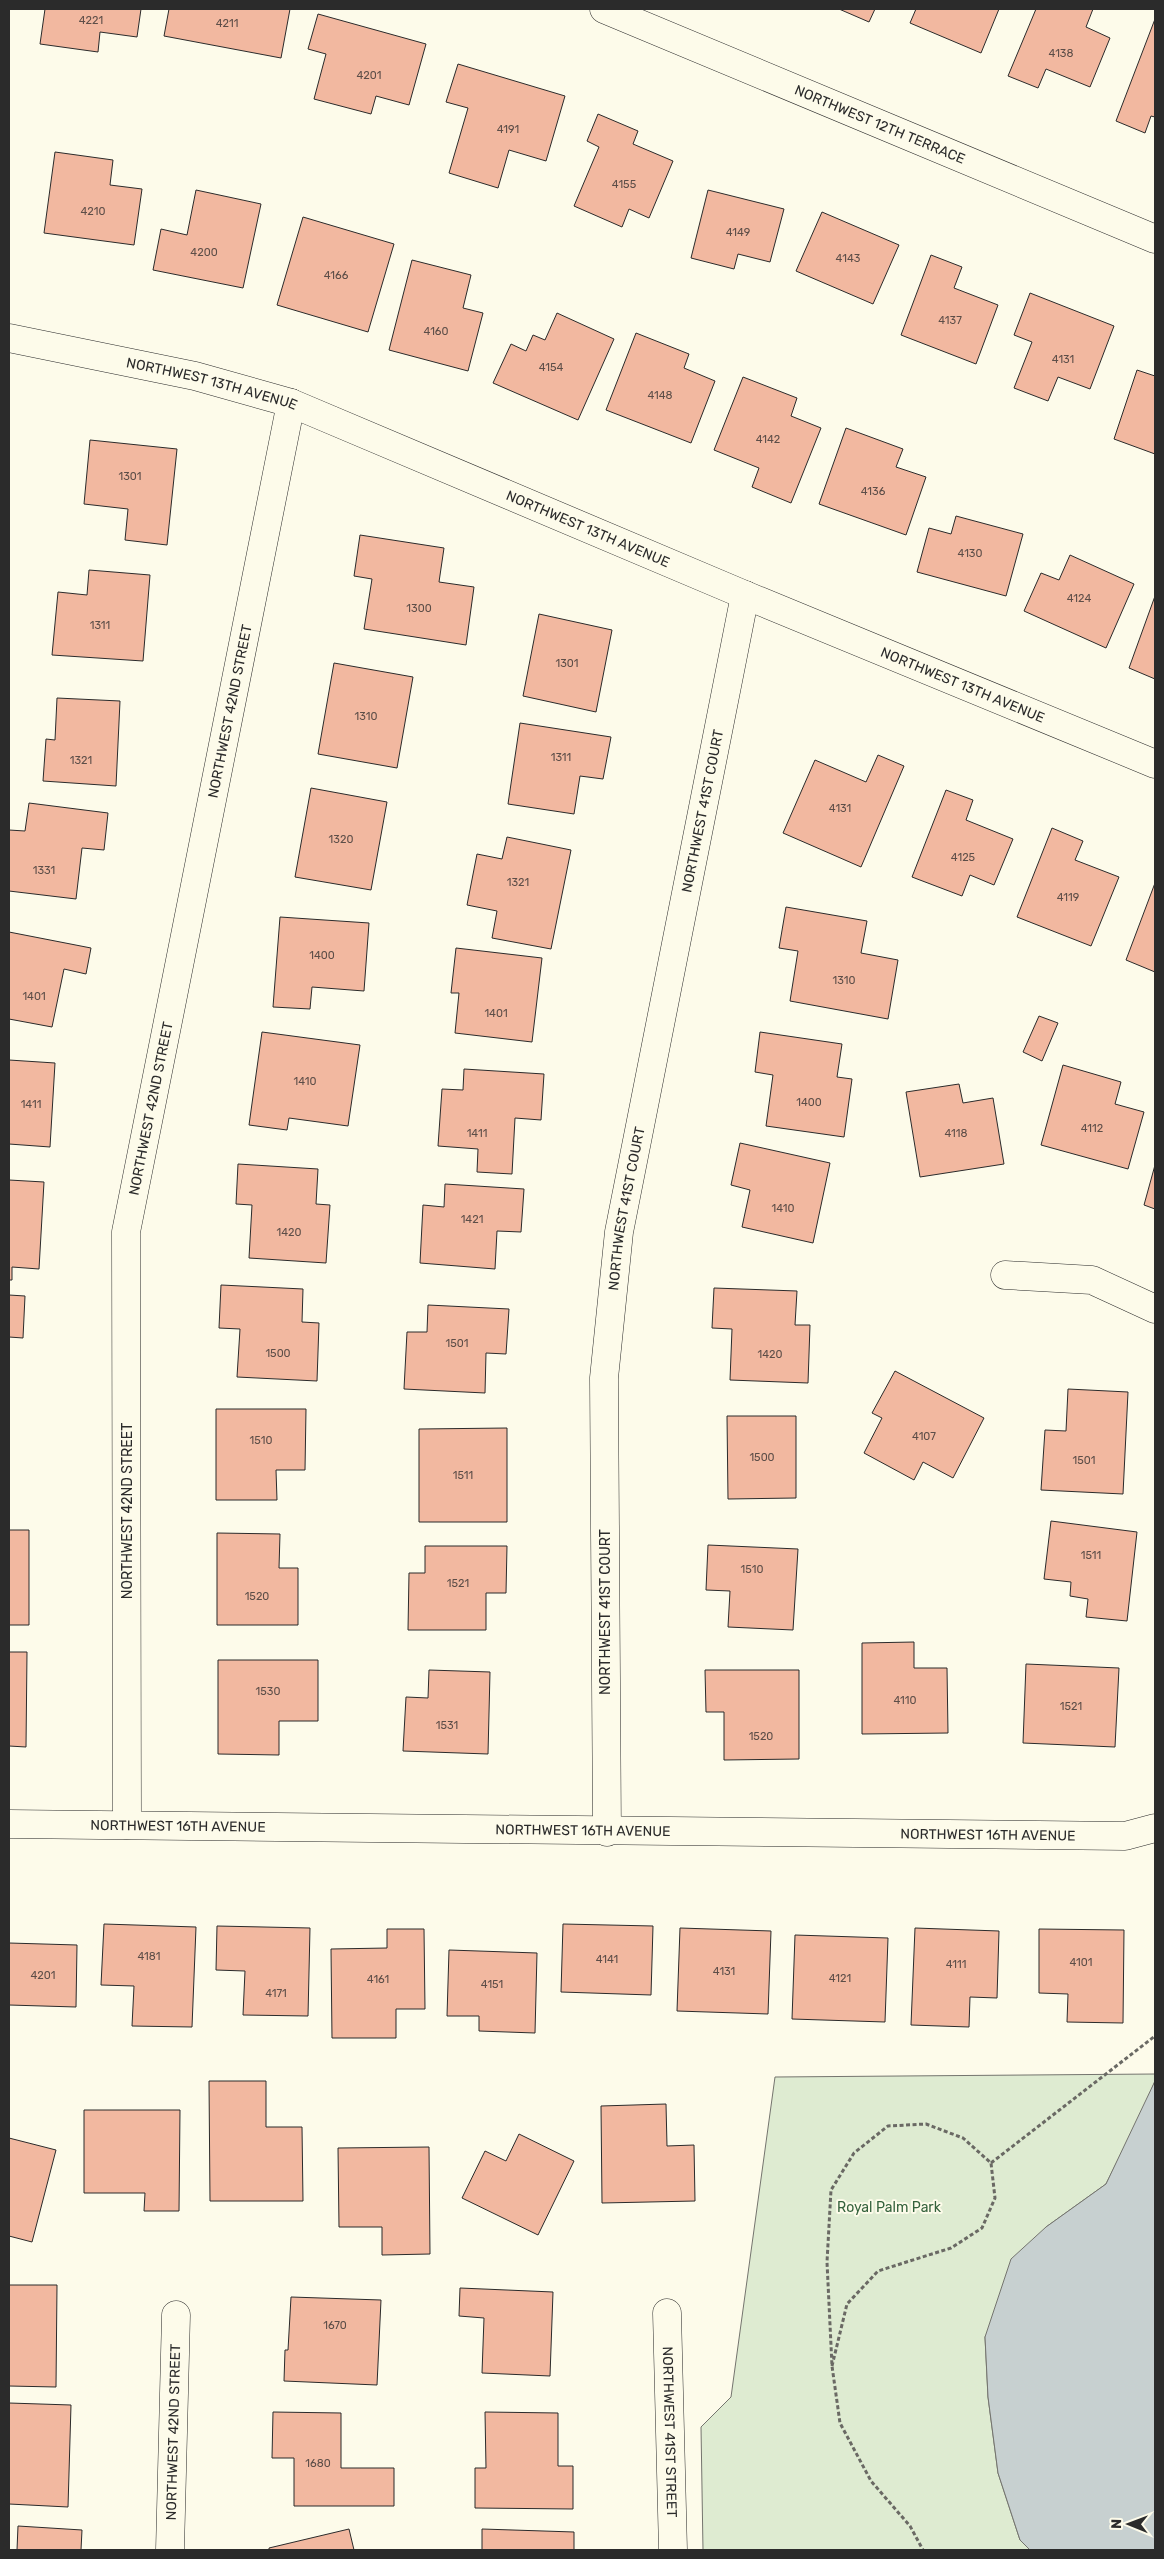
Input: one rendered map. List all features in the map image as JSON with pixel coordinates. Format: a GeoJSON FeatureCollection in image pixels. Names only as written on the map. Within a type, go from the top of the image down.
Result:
{"type":"FeatureCollection","features":[{"type":"Feature","properties":{"kind":"street","name":"NORTHWEST 12TH TERRACE"},"geometry":{"type":"LineString","coordinates":[[604,9],[1155,239]]}},
{"type":"Feature","properties":{"kind":"street","name":"NORTHWEST 13TH AVENUE"},"geometry":{"type":"LineString","coordinates":[[9,338],[195,376],[291,403],[745,595],[1155,764]]}},
{"type":"Feature","properties":{"kind":"street","name":"NORTHWEST 42ND STREET"},"geometry":{"type":"LineString","coordinates":[[127,1825],[126,1232],[291,403]]}},
{"type":"Feature","properties":{"kind":"street","name":"NORTHWEST 41ST COURT"},"geometry":{"type":"LineString","coordinates":[[607,1832],[604,1378],[619,1232],[745,595]]}},
{"type":"Feature","properties":{"kind":"street"},"geometry":{"type":"LineString","coordinates":[[1005,1275],[1092,1280],[1155,1309]]}},
{"type":"Feature","properties":{"kind":"street","name":"NORTHWEST 16TH AVENUE"},"geometry":{"type":"LineString","coordinates":[[9,1824],[607,1832],[1125,1836],[1155,1828]]}},
{"type":"Feature","properties":{"kind":"street","name":"NORTHWEST 41ST STREET"},"geometry":{"type":"LineString","coordinates":[[667,2313],[673,2550]]}},
{"type":"Feature","properties":{"kind":"street","name":"NORTHWEST 42ND STREET"},"geometry":{"type":"LineString","coordinates":[[170,2550],[176,2315]]}},
{"type":"Feature","properties":{"kind":"path"},"geometry":{"type":"LineString","coordinates":[[991,2163],[1155,2036]]}},
{"type":"Feature","properties":{"kind":"path"},"geometry":{"type":"LineString","coordinates":[[832,2366],[847,2304],[878,2272],[951,2248],[982,2228],[995,2198],[991,2163],[963,2138],[926,2124],[888,2126],[854,2153],[831,2190],[827,2262],[832,2366],[840,2423],[871,2482],[910,2526],[923,2550]]}},
{"type":"Feature","properties":{"kind":"green space","name":"Royal Palm Park"},"geometry":{"type":"Polygon","coordinates":[[[1155,2074],[1155,2081],[1144,2108],[1106,2184],[1046,2227],[985,2337],[988,2397],[998,2473],[1020,2540],[1030,2550],[703,2550],[701,2427],[731,2397],[775,2077],[1155,2074]]]}},
{"type":"Feature","properties":{"kind":"shaded area"},"geometry":{"type":"Polygon","coordinates":[[[1155,2081],[1155,2550],[1030,2550],[1020,2540],[998,2473],[988,2397],[985,2337],[1011,2259],[1046,2227],[1106,2184],[1155,2081]]]}},
{"type":"Feature","properties":{"kind":"building"},"geometry":{"type":"Polygon","coordinates":[[[45,9],[141,9],[137,37],[100,32],[98,52],[40,44],[45,9]]]}},
{"type":"Feature","properties":{"kind":"building"},"geometry":{"type":"Polygon","coordinates":[[[169,9],[290,9],[281,58],[164,36],[169,9]]]}},
{"type":"Feature","properties":{"kind":"building"},"geometry":{"type":"Polygon","coordinates":[[[839,9],[875,9],[869,22],[839,9]]]}},
{"type":"Feature","properties":{"kind":"building"},"geometry":{"type":"Polygon","coordinates":[[[916,9],[999,9],[981,53],[910,23],[916,9]]]}},
{"type":"Feature","properties":{"kind":"building"},"geometry":{"type":"Polygon","coordinates":[[[1036,9],[1093,9],[1086,27],[1110,38],[1090,87],[1046,69],[1038,88],[1008,76],[1036,9]]]}},
{"type":"Feature","properties":{"kind":"building"},"geometry":{"type":"Polygon","coordinates":[[[318,14],[426,44],[409,105],[376,96],[371,114],[314,99],[326,54],[308,49],[318,14]]]}},
{"type":"Feature","properties":{"kind":"building"},"geometry":{"type":"Polygon","coordinates":[[[1155,19],[1155,117],[1151,116],[1145,133],[1116,121],[1155,19]]]}},
{"type":"Feature","properties":{"kind":"building"},"geometry":{"type":"Polygon","coordinates":[[[458,64],[565,96],[546,161],[509,150],[498,188],[449,173],[468,108],[446,102],[458,64]]]}},
{"type":"Feature","properties":{"kind":"building"},"geometry":{"type":"Polygon","coordinates":[[[598,114],[638,131],[633,144],[673,161],[649,218],[629,209],[622,227],[574,206],[599,147],[587,141],[598,114]]]}},
{"type":"Feature","properties":{"kind":"building"},"geometry":{"type":"Polygon","coordinates":[[[55,152],[113,160],[110,185],[142,189],[134,245],[44,233],[55,152]]]}},
{"type":"Feature","properties":{"kind":"building"},"geometry":{"type":"Polygon","coordinates":[[[196,190],[261,204],[243,288],[153,270],[161,229],[187,235],[196,190]]]}},
{"type":"Feature","properties":{"kind":"building"},"geometry":{"type":"Polygon","coordinates":[[[708,190],[784,209],[770,262],[738,254],[734,269],[691,258],[708,190]]]}},
{"type":"Feature","properties":{"kind":"building"},"geometry":{"type":"Polygon","coordinates":[[[822,212],[899,245],[873,304],[796,271],[822,212]]]}},
{"type":"Feature","properties":{"kind":"building"},"geometry":{"type":"Polygon","coordinates":[[[303,217],[394,244],[368,332],[277,305],[303,217]]]}},
{"type":"Feature","properties":{"kind":"building"},"geometry":{"type":"Polygon","coordinates":[[[931,255],[962,267],[954,288],[998,305],[976,364],[901,335],[931,255]]]}},
{"type":"Feature","properties":{"kind":"building"},"geometry":{"type":"Polygon","coordinates":[[[412,260],[471,275],[463,308],[483,313],[468,371],[389,350],[412,260]]]}},
{"type":"Feature","properties":{"kind":"building"},"geometry":{"type":"Polygon","coordinates":[[[1030,293],[1114,326],[1090,389],[1058,377],[1048,401],[1014,388],[1032,342],[1014,335],[1030,293]]]}},
{"type":"Feature","properties":{"kind":"building"},"geometry":{"type":"Polygon","coordinates":[[[557,313],[614,339],[578,420],[493,383],[511,344],[526,351],[533,335],[545,340],[557,313]]]}},
{"type":"Feature","properties":{"kind":"building"},"geometry":{"type":"Polygon","coordinates":[[[636,333],[689,354],[684,368],[715,381],[691,443],[606,410],[636,333]]]}},
{"type":"Feature","properties":{"kind":"building"},"geometry":{"type":"Polygon","coordinates":[[[1137,370],[1155,376],[1155,454],[1114,439],[1137,370]]]}},
{"type":"Feature","properties":{"kind":"building"},"geometry":{"type":"Polygon","coordinates":[[[743,377],[797,398],[791,416],[821,428],[791,503],[752,487],[759,468],[714,450],[743,377]]]}},
{"type":"Feature","properties":{"kind":"building"},"geometry":{"type":"Polygon","coordinates":[[[846,428],[903,449],[896,467],[926,477],[906,535],[819,504],[846,428]]]}},
{"type":"Feature","properties":{"kind":"building"},"geometry":{"type":"Polygon","coordinates":[[[90,440],[177,449],[167,545],[125,540],[128,509],[84,504],[90,440]]]}},
{"type":"Feature","properties":{"kind":"building"},"geometry":{"type":"Polygon","coordinates":[[[956,516],[1023,534],[1006,596],[917,572],[929,528],[951,534],[956,516]]]}},
{"type":"Feature","properties":{"kind":"building"},"geometry":{"type":"Polygon","coordinates":[[[360,535],[444,548],[439,582],[474,587],[466,645],[364,629],[372,579],[354,576],[360,535]]]}},
{"type":"Feature","properties":{"kind":"building"},"geometry":{"type":"Polygon","coordinates":[[[1070,555],[1134,584],[1106,648],[1024,611],[1041,573],[1059,580],[1070,555]]]}},
{"type":"Feature","properties":{"kind":"building"},"geometry":{"type":"Polygon","coordinates":[[[89,570],[150,575],[143,661],[52,655],[58,592],[87,595],[89,570]]]}},
{"type":"Feature","properties":{"kind":"building"},"geometry":{"type":"Polygon","coordinates":[[[1155,596],[1155,679],[1129,668],[1155,596]]]}},
{"type":"Feature","properties":{"kind":"building"},"geometry":{"type":"Polygon","coordinates":[[[539,614],[612,630],[596,712],[523,696],[539,614]]]}},
{"type":"Feature","properties":{"kind":"building"},"geometry":{"type":"Polygon","coordinates":[[[334,663],[413,677],[397,768],[318,754],[334,663]]]}},
{"type":"Feature","properties":{"kind":"building"},"geometry":{"type":"Polygon","coordinates":[[[57,698],[120,701],[116,786],[43,781],[46,739],[55,740],[57,698]]]}},
{"type":"Feature","properties":{"kind":"building"},"geometry":{"type":"Polygon","coordinates":[[[520,723],[611,737],[603,779],[580,776],[574,814],[508,804],[520,723]]]}},
{"type":"Feature","properties":{"kind":"building"},"geometry":{"type":"Polygon","coordinates":[[[878,755],[904,766],[861,867],[783,833],[815,760],[866,782],[878,755]]]}},
{"type":"Feature","properties":{"kind":"building"},"geometry":{"type":"Polygon","coordinates":[[[311,788],[387,802],[371,890],[295,877],[311,788]]]}},
{"type":"Feature","properties":{"kind":"building"},"geometry":{"type":"Polygon","coordinates":[[[946,790],[973,800],[966,820],[1013,839],[994,885],[970,875],[962,896],[912,877],[946,790]]]}},
{"type":"Feature","properties":{"kind":"building"},"geometry":{"type":"Polygon","coordinates":[[[29,803],[108,813],[104,850],[82,848],[76,899],[9,891],[9,830],[25,831],[29,803]]]}},
{"type":"Feature","properties":{"kind":"building"},"geometry":{"type":"Polygon","coordinates":[[[1052,828],[1083,841],[1075,860],[1119,877],[1091,946],[1017,917],[1052,828]]]}},
{"type":"Feature","properties":{"kind":"building"},"geometry":{"type":"Polygon","coordinates":[[[507,837],[571,850],[551,949],[492,938],[497,911],[467,905],[477,854],[502,859],[507,837]]]}},
{"type":"Feature","properties":{"kind":"building"},"geometry":{"type":"Polygon","coordinates":[[[1155,883],[1155,972],[1126,960],[1155,883]]]}},
{"type":"Feature","properties":{"kind":"building"},"geometry":{"type":"Polygon","coordinates":[[[786,907],[867,921],[861,953],[898,960],[888,1019],[790,1001],[798,951],[779,948],[786,907]]]}},
{"type":"Feature","properties":{"kind":"building"},"geometry":{"type":"Polygon","coordinates":[[[280,917],[369,923],[364,991],[312,987],[310,1009],[273,1007],[280,917]]]}},
{"type":"Feature","properties":{"kind":"building"},"geometry":{"type":"Polygon","coordinates":[[[9,932],[91,948],[86,974],[64,969],[52,1027],[9,1019],[9,932]]]}},
{"type":"Feature","properties":{"kind":"building"},"geometry":{"type":"Polygon","coordinates":[[[456,948],[542,958],[532,1042],[455,1033],[459,993],[451,993],[456,948]]]}},
{"type":"Feature","properties":{"kind":"building"},"geometry":{"type":"Polygon","coordinates":[[[1039,1016],[1058,1023],[1042,1061],[1023,1052],[1039,1016]]]}},
{"type":"Feature","properties":{"kind":"building"},"geometry":{"type":"Polygon","coordinates":[[[262,1032],[360,1045],[348,1126],[289,1118],[287,1130],[249,1125],[262,1032]]]}},
{"type":"Feature","properties":{"kind":"building"},"geometry":{"type":"Polygon","coordinates":[[[760,1032],[842,1044],[837,1077],[852,1079],[844,1137],[766,1126],[773,1075],[755,1072],[760,1032]]]}},
{"type":"Feature","properties":{"kind":"building"},"geometry":{"type":"Polygon","coordinates":[[[9,1060],[55,1063],[50,1147],[9,1144],[9,1060]]]}},
{"type":"Feature","properties":{"kind":"building"},"geometry":{"type":"Polygon","coordinates":[[[1063,1065],[1121,1082],[1115,1104],[1144,1112],[1128,1169],[1041,1145],[1063,1065]]]}},
{"type":"Feature","properties":{"kind":"building"},"geometry":{"type":"Polygon","coordinates":[[[464,1069],[544,1074],[541,1120],[515,1118],[512,1174],[477,1172],[478,1149],[438,1146],[442,1089],[463,1090],[464,1069]]]}},
{"type":"Feature","properties":{"kind":"building"},"geometry":{"type":"Polygon","coordinates":[[[959,1084],[963,1103],[993,1098],[1004,1164],[920,1177],[906,1092],[959,1084]]]}},
{"type":"Feature","properties":{"kind":"building"},"geometry":{"type":"Polygon","coordinates":[[[740,1143],[830,1163],[813,1243],[742,1227],[750,1190],[731,1185],[740,1143]]]}},
{"type":"Feature","properties":{"kind":"building"},"geometry":{"type":"Polygon","coordinates":[[[238,1164],[318,1169],[316,1204],[330,1205],[326,1263],[249,1258],[252,1205],[236,1204],[238,1164]]]}},
{"type":"Feature","properties":{"kind":"building"},"geometry":{"type":"Polygon","coordinates":[[[1155,1165],[1155,1209],[1144,1205],[1155,1165]]]}},
{"type":"Feature","properties":{"kind":"building"},"geometry":{"type":"Polygon","coordinates":[[[9,1180],[44,1182],[39,1269],[12,1267],[12,1280],[9,1280],[9,1180]]]}},
{"type":"Feature","properties":{"kind":"building"},"geometry":{"type":"Polygon","coordinates":[[[445,1184],[524,1189],[521,1232],[497,1231],[495,1269],[420,1263],[423,1205],[444,1207],[445,1184]]]}},
{"type":"Feature","properties":{"kind":"building"},"geometry":{"type":"Polygon","coordinates":[[[221,1285],[303,1289],[302,1322],[319,1323],[317,1381],[237,1377],[240,1329],[219,1328],[221,1285]]]}},
{"type":"Feature","properties":{"kind":"building"},"geometry":{"type":"Polygon","coordinates":[[[714,1288],[797,1291],[795,1325],[810,1325],[808,1383],[730,1380],[732,1329],[712,1328],[714,1288]]]}},
{"type":"Feature","properties":{"kind":"building"},"geometry":{"type":"Polygon","coordinates":[[[9,1295],[25,1296],[23,1338],[9,1337],[9,1295]]]}},
{"type":"Feature","properties":{"kind":"building"},"geometry":{"type":"Polygon","coordinates":[[[428,1305],[509,1309],[506,1354],[486,1353],[485,1393],[404,1389],[407,1332],[427,1332],[428,1305]]]}},
{"type":"Feature","properties":{"kind":"building"},"geometry":{"type":"Polygon","coordinates":[[[895,1371],[984,1418],[953,1478],[923,1462],[914,1480],[864,1453],[882,1418],[872,1413],[895,1371]]]}},
{"type":"Feature","properties":{"kind":"building"},"geometry":{"type":"Polygon","coordinates":[[[1068,1389],[1128,1392],[1123,1494],[1041,1490],[1045,1430],[1066,1431],[1068,1389]]]}},
{"type":"Feature","properties":{"kind":"building"},"geometry":{"type":"Polygon","coordinates":[[[216,1409],[306,1409],[305,1470],[276,1470],[277,1500],[216,1500],[216,1409]]]}},
{"type":"Feature","properties":{"kind":"building"},"geometry":{"type":"Polygon","coordinates":[[[727,1416],[796,1416],[796,1498],[728,1499],[727,1416]]]}},
{"type":"Feature","properties":{"kind":"building"},"geometry":{"type":"Polygon","coordinates":[[[507,1428],[507,1522],[419,1522],[419,1429],[507,1428]]]}},
{"type":"Feature","properties":{"kind":"building"},"geometry":{"type":"Polygon","coordinates":[[[1051,1521],[1137,1532],[1127,1621],[1086,1617],[1088,1599],[1070,1596],[1071,1582],[1044,1579],[1051,1521]]]}},
{"type":"Feature","properties":{"kind":"building"},"geometry":{"type":"Polygon","coordinates":[[[9,1530],[29,1530],[29,1625],[9,1625],[9,1530]]]}},
{"type":"Feature","properties":{"kind":"building"},"geometry":{"type":"Polygon","coordinates":[[[217,1533],[280,1534],[279,1568],[298,1568],[298,1625],[217,1625],[217,1533]]]}},
{"type":"Feature","properties":{"kind":"building"},"geometry":{"type":"Polygon","coordinates":[[[708,1545],[798,1549],[793,1630],[728,1627],[730,1591],[706,1590],[708,1545]]]}},
{"type":"Feature","properties":{"kind":"building"},"geometry":{"type":"Polygon","coordinates":[[[425,1546],[507,1546],[506,1593],[486,1593],[486,1630],[408,1630],[409,1573],[425,1573],[425,1546]]]}},
{"type":"Feature","properties":{"kind":"building"},"geometry":{"type":"Polygon","coordinates":[[[914,1642],[914,1668],[947,1668],[948,1733],[862,1734],[862,1643],[914,1642]]]}},
{"type":"Feature","properties":{"kind":"building"},"geometry":{"type":"Polygon","coordinates":[[[9,1652],[27,1652],[26,1747],[9,1746],[9,1652]]]}},
{"type":"Feature","properties":{"kind":"building"},"geometry":{"type":"Polygon","coordinates":[[[218,1660],[318,1660],[318,1721],[279,1721],[279,1755],[218,1754],[218,1660]]]}},
{"type":"Feature","properties":{"kind":"building"},"geometry":{"type":"Polygon","coordinates":[[[1026,1664],[1119,1668],[1115,1747],[1023,1743],[1026,1664]]]}},
{"type":"Feature","properties":{"kind":"building"},"geometry":{"type":"Polygon","coordinates":[[[429,1670],[490,1672],[488,1754],[403,1751],[406,1697],[428,1698],[429,1670]]]}},
{"type":"Feature","properties":{"kind":"building"},"geometry":{"type":"Polygon","coordinates":[[[705,1670],[799,1670],[799,1759],[724,1760],[724,1712],[706,1712],[705,1670]]]}},
{"type":"Feature","properties":{"kind":"building"},"geometry":{"type":"Polygon","coordinates":[[[104,1924],[196,1927],[192,2027],[132,2026],[134,1986],[101,1985],[104,1924]]]}},
{"type":"Feature","properties":{"kind":"building"},"geometry":{"type":"Polygon","coordinates":[[[563,1924],[653,1926],[651,1995],[561,1992],[563,1924]]]}},
{"type":"Feature","properties":{"kind":"building"},"geometry":{"type":"Polygon","coordinates":[[[217,1926],[310,1928],[308,2016],[243,2015],[245,1971],[216,1970],[217,1926]]]}},
{"type":"Feature","properties":{"kind":"building"},"geometry":{"type":"Polygon","coordinates":[[[680,1928],[771,1931],[768,2014],[677,2011],[680,1928]]]}},
{"type":"Feature","properties":{"kind":"building"},"geometry":{"type":"Polygon","coordinates":[[[915,1928],[999,1931],[997,1998],[970,1997],[969,2027],[911,2025],[915,1928]]]}},
{"type":"Feature","properties":{"kind":"building"},"geometry":{"type":"Polygon","coordinates":[[[387,1929],[424,1929],[425,2009],[396,2009],[396,2038],[332,2038],[331,1949],[387,1948],[387,1929]]]}},
{"type":"Feature","properties":{"kind":"building"},"geometry":{"type":"Polygon","coordinates":[[[1039,1929],[1124,1930],[1123,2023],[1067,2022],[1068,1994],[1039,1993],[1039,1929]]]}},
{"type":"Feature","properties":{"kind":"building"},"geometry":{"type":"Polygon","coordinates":[[[795,1935],[888,1938],[885,2022],[792,2019],[795,1935]]]}},
{"type":"Feature","properties":{"kind":"building"},"geometry":{"type":"Polygon","coordinates":[[[9,1943],[77,1945],[76,2007],[9,2005],[9,1943]]]}},
{"type":"Feature","properties":{"kind":"building"},"geometry":{"type":"Polygon","coordinates":[[[449,1950],[537,1953],[535,2033],[479,2031],[479,2016],[447,2016],[449,1950]]]}},
{"type":"Feature","properties":{"kind":"building"},"geometry":{"type":"Polygon","coordinates":[[[209,2081],[266,2081],[266,2127],[302,2127],[303,2201],[210,2201],[209,2081]]]}},
{"type":"Feature","properties":{"kind":"building"},"geometry":{"type":"Polygon","coordinates":[[[666,2104],[667,2146],[694,2145],[695,2201],[602,2203],[601,2106],[666,2104]]]}},
{"type":"Feature","properties":{"kind":"building"},"geometry":{"type":"Polygon","coordinates":[[[84,2110],[180,2110],[179,2211],[144,2211],[145,2193],[84,2193],[84,2110]]]}},
{"type":"Feature","properties":{"kind":"building"},"geometry":{"type":"Polygon","coordinates":[[[519,2134],[574,2161],[538,2235],[462,2198],[485,2151],[506,2161],[519,2134]]]}},
{"type":"Feature","properties":{"kind":"building"},"geometry":{"type":"Polygon","coordinates":[[[9,2138],[56,2150],[32,2242],[9,2236],[9,2138]]]}},
{"type":"Feature","properties":{"kind":"building"},"geometry":{"type":"Polygon","coordinates":[[[429,2147],[430,2254],[382,2255],[382,2227],[339,2227],[338,2148],[429,2147]]]}},
{"type":"Feature","properties":{"kind":"building"},"geometry":{"type":"Polygon","coordinates":[[[9,2285],[57,2285],[56,2387],[9,2386],[9,2285]]]}},
{"type":"Feature","properties":{"kind":"building"},"geometry":{"type":"Polygon","coordinates":[[[460,2288],[553,2292],[550,2376],[482,2373],[484,2318],[459,2316],[460,2288]]]}},
{"type":"Feature","properties":{"kind":"building"},"geometry":{"type":"Polygon","coordinates":[[[291,2297],[381,2300],[377,2385],[284,2381],[285,2350],[288,2350],[291,2297]]]}},
{"type":"Feature","properties":{"kind":"building"},"geometry":{"type":"Polygon","coordinates":[[[9,2403],[71,2405],[68,2507],[9,2504],[9,2403]]]}},
{"type":"Feature","properties":{"kind":"building"},"geometry":{"type":"Polygon","coordinates":[[[273,2412],[341,2413],[341,2468],[394,2468],[394,2506],[294,2506],[294,2458],[272,2458],[273,2412]]]}},
{"type":"Feature","properties":{"kind":"building"},"geometry":{"type":"Polygon","coordinates":[[[485,2412],[558,2413],[558,2466],[573,2466],[573,2509],[475,2508],[475,2468],[486,2468],[485,2412]]]}},
{"type":"Feature","properties":{"kind":"building"},"geometry":{"type":"Polygon","coordinates":[[[18,2526],[82,2530],[81,2550],[17,2550],[18,2526]]]}},
{"type":"Feature","properties":{"kind":"building"},"geometry":{"type":"Polygon","coordinates":[[[349,2529],[354,2550],[269,2550],[269,2548],[349,2529]]]}},
{"type":"Feature","properties":{"kind":"building"},"geometry":{"type":"Polygon","coordinates":[[[482,2529],[574,2532],[574,2550],[482,2550],[482,2529]]]}}]}
